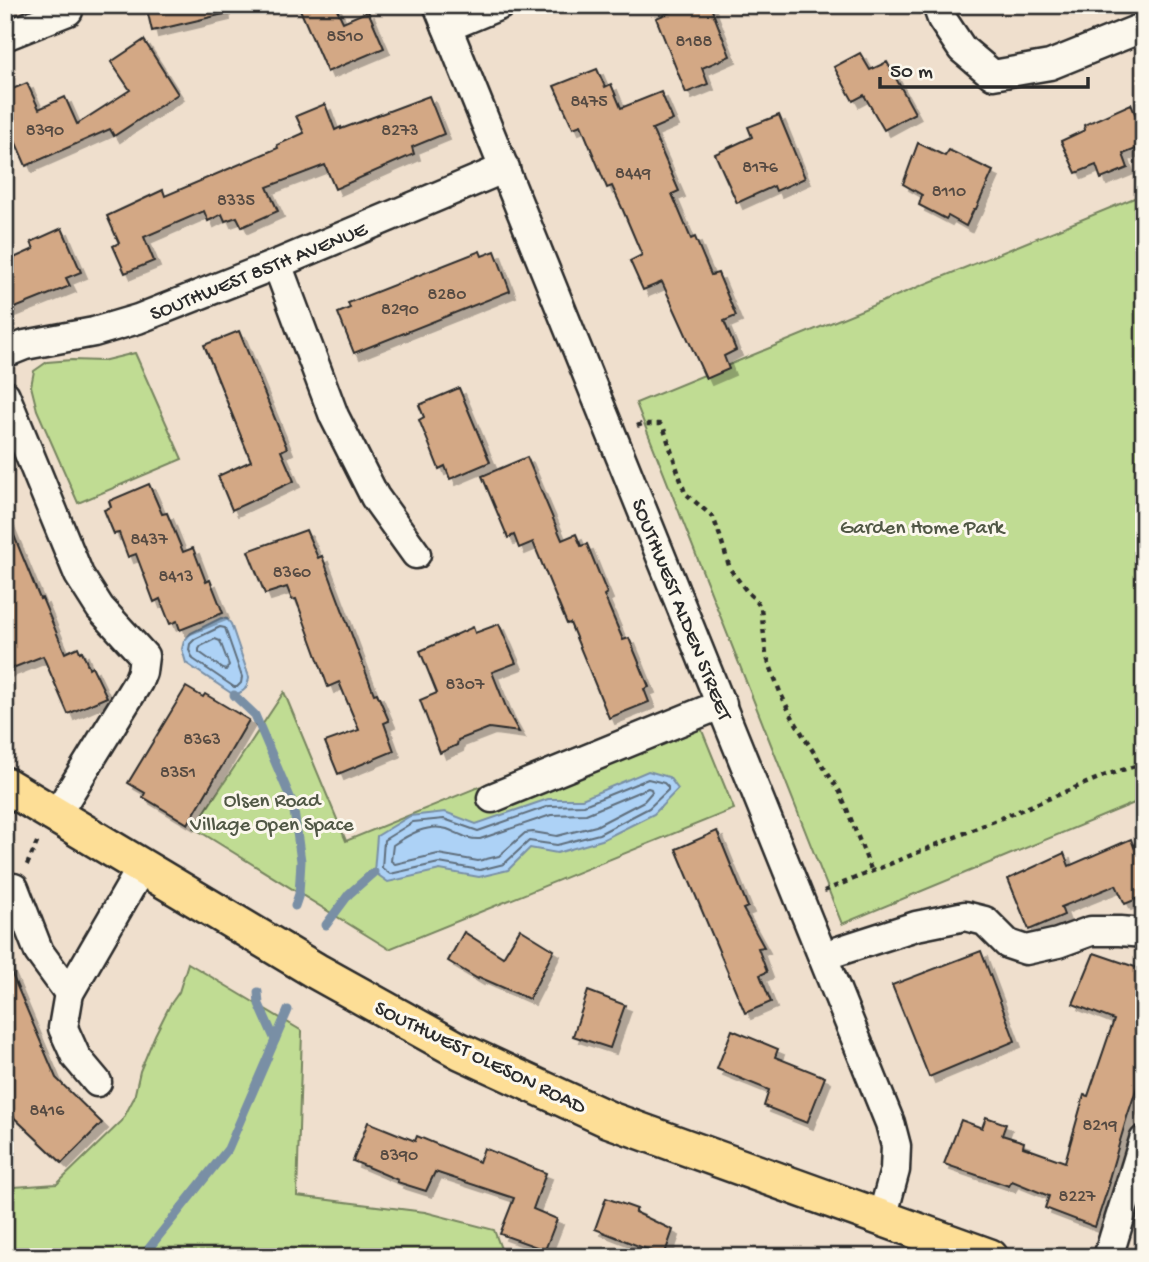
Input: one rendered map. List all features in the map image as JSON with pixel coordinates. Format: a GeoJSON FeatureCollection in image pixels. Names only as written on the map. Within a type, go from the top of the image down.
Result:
{"type":"FeatureCollection","features":[{"type":"Feature","properties":{"kind":"main road","name":"SOUTHWEST OLESON ROAD"},"geometry":{"type":"LineString","coordinates":[[5,785],[48,826],[142,867],[394,1016],[473,1057],[610,1120],[990,1257]]}},
{"type":"Feature","properties":{"kind":"street"},"geometry":{"type":"LineString","coordinates":[[5,36],[68,11],[65,5]]}},
{"type":"Feature","properties":{"kind":"street"},"geometry":{"type":"LineString","coordinates":[[443,16],[500,5]]}},
{"type":"Feature","properties":{"kind":"street"},"geometry":{"type":"LineString","coordinates":[[937,5],[942,19],[962,49],[993,75],[1050,65],[1144,27]]}},
{"type":"Feature","properties":{"kind":"street","name":"SOUTHWEST ALDEN STREET"},"geometry":{"type":"LineString","coordinates":[[443,16],[890,1123],[896,1146],[895,1170],[882,1218]]}},
{"type":"Feature","properties":{"kind":"street","name":"SOUTHWEST 85TH AVENUE"},"geometry":{"type":"LineString","coordinates":[[5,353],[25,345],[93,332],[138,319],[505,168]]}},
{"type":"Feature","properties":{"kind":"street"},"geometry":{"type":"LineString","coordinates":[[277,264],[334,416],[375,497],[416,554]]}},
{"type":"Feature","properties":{"kind":"street"},"geometry":{"type":"LineString","coordinates":[[5,395],[79,575],[100,608],[144,656],[138,682],[48,826]]}},
{"type":"Feature","properties":{"kind":"street"},"geometry":{"type":"LineString","coordinates":[[492,798],[722,705]]}},
{"type":"Feature","properties":{"kind":"street"},"geometry":{"type":"LineString","coordinates":[[97,1082],[76,1057],[64,1028],[69,993],[142,867]]}},
{"type":"Feature","properties":{"kind":"street"},"geometry":{"type":"LineString","coordinates":[[20,879],[39,952],[69,993]]}},
{"type":"Feature","properties":{"kind":"street"},"geometry":{"type":"LineString","coordinates":[[823,956],[916,926],[965,916],[985,921],[1008,944],[1026,950],[1058,943],[1091,931],[1144,933]]}},
{"type":"Feature","properties":{"kind":"street"},"geometry":{"type":"LineString","coordinates":[[1108,1257],[1144,1140]]}},
{"type":"Feature","properties":{"kind":"path"},"geometry":{"type":"LineString","coordinates":[[613,435],[642,424],[660,424],[664,429],[685,492],[713,517],[730,569],[761,608],[765,655],[779,692],[807,743],[840,792],[872,872]]}},
{"type":"Feature","properties":{"kind":"path"},"geometry":{"type":"LineString","coordinates":[[801,901],[1106,775],[1144,766]]}},
{"type":"Feature","properties":{"kind":"path"},"geometry":{"type":"LineString","coordinates":[[20,879],[48,826]]}},
{"type":"Feature","properties":{"kind":"green space","name":"Garden Home Park"},"geometry":{"type":"Polygon","coordinates":[[[1144,194],[1144,799],[842,924],[636,403],[1144,194]]]}},
{"type":"Feature","properties":{"kind":"green space"},"geometry":{"type":"Polygon","coordinates":[[[135,353],[182,459],[78,503],[37,410],[31,386],[34,371],[47,362],[102,361],[135,353]]]}},
{"type":"Feature","properties":{"kind":"green space","name":"Olsen Road Village Open Space"},"geometry":{"type":"Polygon","coordinates":[[[284,692],[346,841],[690,701],[734,809],[389,949],[194,828],[284,692]]]}},
{"type":"Feature","properties":{"kind":"green space"},"geometry":{"type":"Polygon","coordinates":[[[188,963],[302,1031],[297,1196],[425,1212],[494,1230],[504,1257],[5,1257],[5,1164],[14,1187],[57,1184],[122,1121],[134,1098],[140,1071],[155,1035],[179,992],[188,963]]]}},
{"type":"Feature","properties":{"kind":"water"},"geometry":{"type":"Polygon","coordinates":[[[221,618],[227,619],[231,624],[249,677],[245,689],[234,695],[186,663],[182,649],[184,641],[191,633],[221,618]]]}},
{"type":"Feature","properties":{"kind":"water"},"geometry":{"type":"Polygon","coordinates":[[[648,771],[669,777],[678,789],[654,814],[602,840],[557,853],[530,848],[508,870],[479,877],[440,870],[388,882],[374,872],[377,836],[410,816],[445,812],[476,824],[548,799],[582,799],[648,771]]]}},
{"type":"Feature","properties":{"kind":"building"},"geometry":{"type":"Polygon","coordinates":[[[146,5],[223,5],[224,14],[152,31],[146,5]]]}},
{"type":"Feature","properties":{"kind":"building"},"geometry":{"type":"Polygon","coordinates":[[[298,5],[335,5],[343,22],[368,11],[384,48],[327,72],[298,5]]]}},
{"type":"Feature","properties":{"kind":"building"},"geometry":{"type":"Polygon","coordinates":[[[688,5],[710,5],[730,56],[702,68],[708,84],[686,93],[656,18],[688,5]]]}},
{"type":"Feature","properties":{"kind":"building"},"geometry":{"type":"Polygon","coordinates":[[[144,40],[178,94],[114,136],[110,129],[26,166],[5,118],[5,92],[27,83],[39,109],[65,97],[77,124],[130,90],[111,62],[144,40]]]}},
{"type":"Feature","properties":{"kind":"building"},"geometry":{"type":"Polygon","coordinates":[[[860,53],[870,70],[887,62],[915,113],[884,130],[864,95],[853,101],[834,67],[860,53]]]}},
{"type":"Feature","properties":{"kind":"building"},"geometry":{"type":"Polygon","coordinates":[[[597,69],[605,87],[611,84],[621,108],[661,92],[673,120],[652,129],[679,191],[672,194],[691,239],[695,237],[711,275],[718,273],[736,316],[724,321],[736,350],[724,356],[729,369],[706,379],[662,282],[643,290],[630,261],[642,255],[622,208],[612,186],[607,188],[581,125],[573,128],[554,86],[597,69]]]}},
{"type":"Feature","properties":{"kind":"building"},"geometry":{"type":"Polygon","coordinates":[[[429,96],[444,134],[412,147],[414,154],[335,189],[325,165],[267,187],[278,211],[242,227],[237,217],[225,221],[222,214],[208,221],[204,211],[144,237],[154,261],[125,273],[113,246],[119,243],[107,216],[163,190],[165,196],[278,148],[277,145],[304,133],[296,116],[325,104],[335,130],[429,96]]]}},
{"type":"Feature","properties":{"kind":"building"},"geometry":{"type":"Polygon","coordinates":[[[1131,104],[1144,135],[1144,146],[1123,154],[1128,168],[1101,179],[1096,165],[1076,173],[1061,141],[1085,130],[1084,125],[1131,104]]]}},
{"type":"Feature","properties":{"kind":"building"},"geometry":{"type":"Polygon","coordinates":[[[779,115],[805,178],[776,191],[774,186],[737,203],[715,154],[752,137],[748,127],[779,115]]]}},
{"type":"Feature","properties":{"kind":"building"},"geometry":{"type":"Polygon","coordinates":[[[918,143],[945,156],[949,150],[993,171],[966,226],[919,205],[922,195],[903,184],[918,143]]]}},
{"type":"Feature","properties":{"kind":"building"},"geometry":{"type":"Polygon","coordinates":[[[62,228],[81,272],[66,278],[70,286],[5,312],[5,262],[34,249],[31,242],[62,228]]]}},
{"type":"Feature","properties":{"kind":"building"},"geometry":{"type":"Polygon","coordinates":[[[480,251],[482,256],[495,251],[510,291],[354,353],[338,313],[350,308],[348,303],[480,251]]]}},
{"type":"Feature","properties":{"kind":"building"},"geometry":{"type":"Polygon","coordinates":[[[239,331],[287,448],[281,451],[294,481],[232,510],[218,476],[251,461],[204,345],[239,331]]]}},
{"type":"Feature","properties":{"kind":"building"},"geometry":{"type":"Polygon","coordinates":[[[459,388],[490,462],[450,479],[445,466],[439,469],[419,420],[424,417],[419,405],[459,388]]]}},
{"type":"Feature","properties":{"kind":"building"},"geometry":{"type":"Polygon","coordinates":[[[527,457],[562,540],[576,534],[581,546],[587,544],[623,640],[629,638],[649,687],[644,689],[649,702],[609,718],[533,542],[519,548],[514,535],[508,538],[482,476],[527,457]]]}},
{"type":"Feature","properties":{"kind":"building"},"geometry":{"type":"Polygon","coordinates":[[[149,484],[162,514],[167,513],[183,552],[193,548],[206,582],[210,580],[223,613],[180,630],[177,621],[170,624],[160,599],[154,602],[136,554],[128,557],[119,533],[114,534],[104,510],[111,507],[109,501],[149,484]]]}},
{"type":"Feature","properties":{"kind":"building"},"geometry":{"type":"Polygon","coordinates":[[[6,516],[65,653],[78,647],[80,652],[82,651],[107,697],[68,714],[43,656],[5,671],[6,516]]]}},
{"type":"Feature","properties":{"kind":"building"},"geometry":{"type":"Polygon","coordinates":[[[306,530],[318,558],[322,556],[374,694],[377,693],[389,721],[384,723],[394,751],[338,774],[325,742],[359,730],[339,682],[328,687],[296,599],[292,600],[287,587],[265,594],[248,551],[306,530]]]}},
{"type":"Feature","properties":{"kind":"building"},"geometry":{"type":"Polygon","coordinates":[[[499,624],[516,663],[492,672],[519,732],[489,728],[458,740],[457,745],[440,753],[420,700],[437,693],[420,651],[473,627],[475,633],[499,624]]]}},
{"type":"Feature","properties":{"kind":"building"},"geometry":{"type":"Polygon","coordinates":[[[186,687],[203,697],[205,694],[249,720],[188,824],[143,797],[145,793],[128,783],[186,687]]]}},
{"type":"Feature","properties":{"kind":"building"},"geometry":{"type":"Polygon","coordinates":[[[1142,828],[1144,896],[1125,904],[1116,885],[1061,907],[1064,915],[1029,930],[1008,879],[1064,853],[1069,866],[1131,839],[1134,847],[1142,828]]]}},
{"type":"Feature","properties":{"kind":"building"},"geometry":{"type":"Polygon","coordinates":[[[717,831],[748,907],[743,909],[764,947],[758,948],[767,972],[760,975],[771,1002],[745,1013],[676,849],[717,831]]]}},
{"type":"Feature","properties":{"kind":"building"},"geometry":{"type":"Polygon","coordinates":[[[520,929],[554,950],[529,999],[479,977],[478,979],[448,961],[464,932],[503,957],[520,929]]]}},
{"type":"Feature","properties":{"kind":"building"},"geometry":{"type":"Polygon","coordinates":[[[981,951],[1015,1041],[929,1077],[892,985],[981,951]]]}},
{"type":"Feature","properties":{"kind":"building"},"geometry":{"type":"Polygon","coordinates":[[[1094,953],[1144,970],[1144,1066],[1095,1227],[1045,1208],[1049,1196],[1012,1181],[1009,1186],[944,1164],[961,1120],[982,1128],[986,1117],[1006,1124],[1002,1135],[1024,1142],[1023,1147],[1065,1162],[1084,1095],[1088,1096],[1114,1020],[1073,1004],[1094,953]]]}},
{"type":"Feature","properties":{"kind":"building"},"geometry":{"type":"Polygon","coordinates":[[[5,958],[56,1078],[102,1123],[62,1163],[5,1109],[5,958]]]}},
{"type":"Feature","properties":{"kind":"building"},"geometry":{"type":"Polygon","coordinates":[[[588,991],[625,1005],[610,1048],[573,1036],[588,991]]]}},
{"type":"Feature","properties":{"kind":"building"},"geometry":{"type":"Polygon","coordinates":[[[732,1030],[778,1049],[775,1057],[825,1077],[807,1123],[764,1106],[769,1090],[717,1069],[732,1030]]]}},
{"type":"Feature","properties":{"kind":"building"},"geometry":{"type":"Polygon","coordinates":[[[368,1122],[415,1141],[417,1136],[479,1162],[484,1148],[546,1173],[533,1209],[557,1219],[545,1250],[500,1234],[514,1198],[435,1172],[426,1191],[397,1182],[398,1180],[353,1161],[368,1122]]]}},
{"type":"Feature","properties":{"kind":"building"},"geometry":{"type":"Polygon","coordinates":[[[606,1198],[637,1209],[635,1212],[673,1230],[664,1256],[595,1229],[606,1198]]]}},
{"type":"Feature","properties":{"kind":"waterway"},"geometry":{"type":"LineString","coordinates":[[234,695],[255,715],[293,804],[301,861],[299,894],[295,906]]}},
{"type":"Feature","properties":{"kind":"waterway"},"geometry":{"type":"LineString","coordinates":[[326,925],[349,894],[374,872]]}},
{"type":"Feature","properties":{"kind":"waterway"},"geometry":{"type":"LineString","coordinates":[[258,992],[259,1004],[275,1040]]}},
{"type":"Feature","properties":{"kind":"waterway"},"geometry":{"type":"LineString","coordinates":[[142,1257],[228,1149],[288,1010]]}}]}
